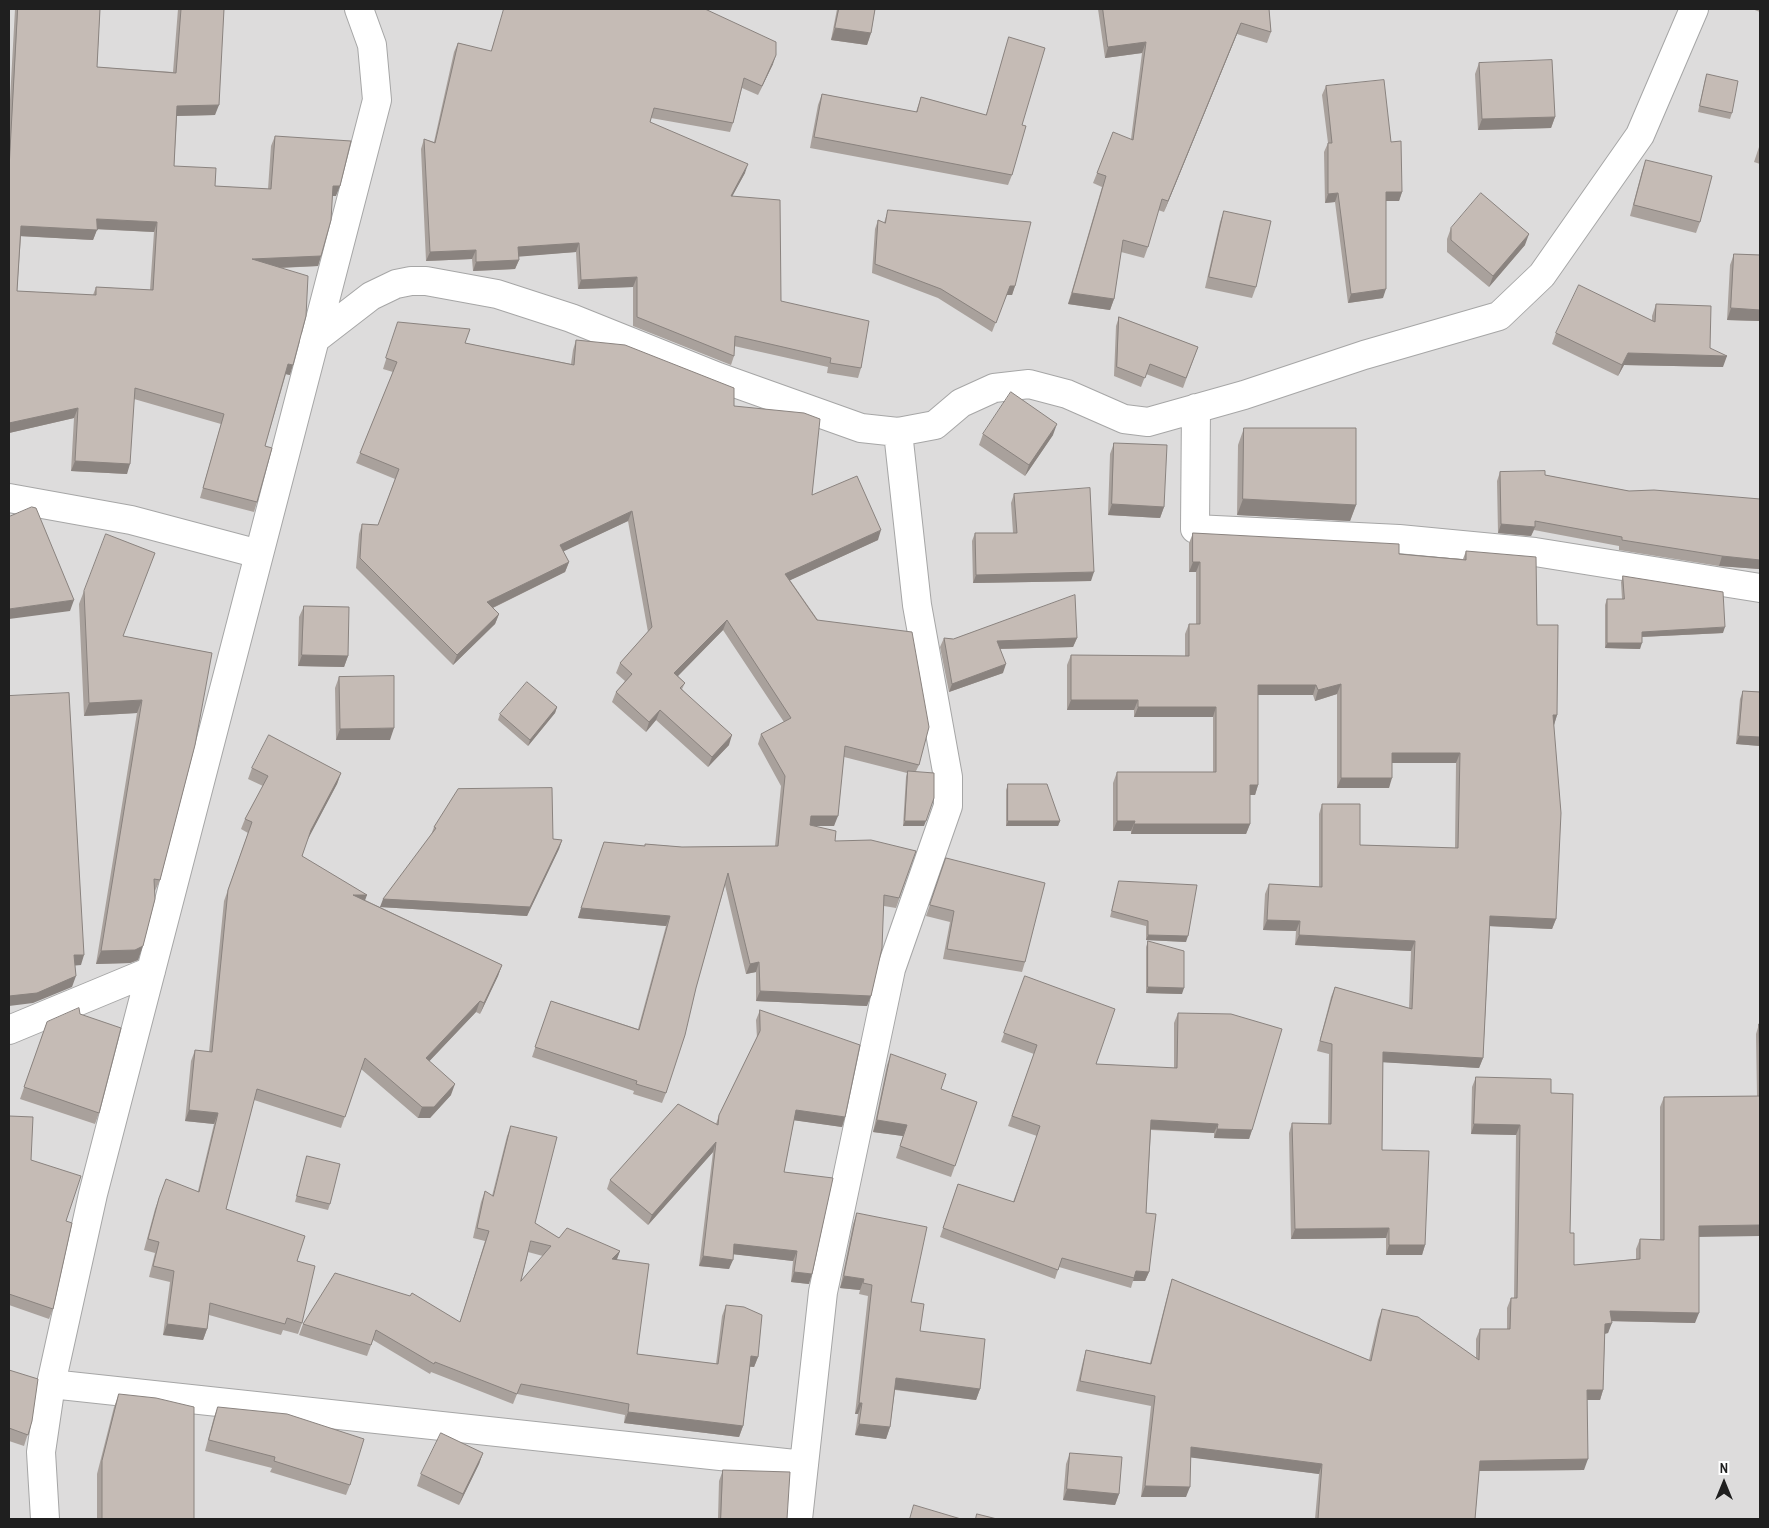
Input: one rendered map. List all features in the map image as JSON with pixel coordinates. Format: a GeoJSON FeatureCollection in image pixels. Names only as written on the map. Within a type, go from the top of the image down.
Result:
{"type":"FeatureCollection","features":[{"type":"Feature","properties":{"kind":"street"},"geometry":{"type":"LineString","coordinates":[[45,1519],[41,1452],[51,1384],[92,1194],[378,100],[372,44],[359,9]]}},
{"type":"Feature","properties":{"kind":"street"},"geometry":{"type":"LineString","coordinates":[[314,340],[371,296],[396,284],[426,281],[497,294],[571,318],[718,377],[861,428],[898,432],[935,425],[961,403],[994,388],[1029,384],[1067,394],[1124,419],[1148,422],[1364,355],[1499,316],[1542,275],[1640,135],[1694,9]]}},
{"type":"Feature","properties":{"kind":"street"},"geometry":{"type":"LineString","coordinates":[[1196,408],[1195,529],[1399,538],[1535,552],[1760,588]]}},
{"type":"Feature","properties":{"kind":"street"},"geometry":{"type":"LineString","coordinates":[[798,1519],[824,1292],[891,969],[948,806],[948,777],[917,605],[898,432]]}},
{"type":"Feature","properties":{"kind":"street"},"geometry":{"type":"LineString","coordinates":[[9,498],[131,520],[259,554]]}},
{"type":"Feature","properties":{"kind":"street"},"geometry":{"type":"LineString","coordinates":[[9,1030],[151,971]]}},
{"type":"Feature","properties":{"kind":"street"},"geometry":{"type":"LineString","coordinates":[[51,1384],[804,1465]]}},
{"type":"Feature","properties":{"kind":"shaded area"},"geometry":{"type":"Polygon","coordinates":[[[9,9],[1760,9],[1760,1519],[9,1519],[9,9]]]}},
{"type":"Feature","properties":{"kind":"building"},"geometry":{"type":"Polygon","coordinates":[[[18,9],[100,9],[97,67],[176,73],[181,9],[224,9],[219,105],[177,106],[174,166],[216,168],[215,186],[271,189],[275,136],[351,141],[340,186],[333,186],[331,220],[321,256],[252,259],[308,276],[306,316],[293,365],[288,364],[265,446],[272,448],[257,502],[203,488],[224,414],[135,388],[130,464],[75,461],[78,408],[9,423],[9,169],[18,9]],[[97,219],[97,230],[21,226],[17,291],[96,295],[96,287],[153,290],[157,222],[97,219]]]}},
{"type":"Feature","properties":{"kind":"building"},"geometry":{"type":"Polygon","coordinates":[[[504,9],[705,9],[776,42],[776,55],[762,86],[744,78],[733,123],[654,108],[650,122],[748,164],[731,196],[780,200],[781,301],[869,321],[861,368],[830,363],[831,358],[735,336],[734,356],[637,317],[637,277],[581,280],[579,243],[518,247],[519,260],[476,262],[476,250],[430,252],[424,139],[435,143],[458,43],[491,51],[504,9]]]}},
{"type":"Feature","properties":{"kind":"building"},"geometry":{"type":"Polygon","coordinates":[[[839,9],[875,9],[871,33],[835,28],[839,9]]]}},
{"type":"Feature","properties":{"kind":"building"},"geometry":{"type":"Polygon","coordinates":[[[1103,9],[1269,9],[1271,32],[1241,23],[1168,201],[1162,199],[1148,247],[1123,240],[1114,299],[1072,293],[1106,176],[1097,173],[1113,132],[1133,140],[1146,42],[1108,47],[1103,9]]]}},
{"type":"Feature","properties":{"kind":"building"},"geometry":{"type":"Polygon","coordinates":[[[1009,37],[1045,48],[1022,125],[1026,126],[1012,175],[814,137],[822,94],[917,112],[921,97],[986,115],[1009,37]]]}},
{"type":"Feature","properties":{"kind":"building"},"geometry":{"type":"Polygon","coordinates":[[[1552,60],[1555,117],[1482,119],[1479,63],[1552,60]]]}},
{"type":"Feature","properties":{"kind":"building"},"geometry":{"type":"Polygon","coordinates":[[[1707,74],[1738,81],[1732,113],[1700,106],[1707,74]]]}},
{"type":"Feature","properties":{"kind":"building"},"geometry":{"type":"Polygon","coordinates":[[[1384,80],[1391,142],[1401,141],[1402,192],[1386,192],[1386,289],[1351,294],[1338,193],[1328,194],[1328,143],[1332,143],[1326,86],[1384,80]]]}},
{"type":"Feature","properties":{"kind":"building"},"geometry":{"type":"Polygon","coordinates":[[[1646,160],[1712,176],[1700,222],[1634,205],[1646,160]]]}},
{"type":"Feature","properties":{"kind":"building"},"geometry":{"type":"Polygon","coordinates":[[[1481,193],[1529,234],[1493,276],[1451,240],[1451,228],[1481,193]]]}},
{"type":"Feature","properties":{"kind":"building"},"geometry":{"type":"Polygon","coordinates":[[[888,210],[1031,222],[1015,286],[1010,286],[996,323],[941,289],[875,264],[878,220],[885,223],[888,210]]]}},
{"type":"Feature","properties":{"kind":"building"},"geometry":{"type":"Polygon","coordinates":[[[1224,211],[1271,221],[1256,287],[1209,277],[1224,211]]]}},
{"type":"Feature","properties":{"kind":"building"},"geometry":{"type":"Polygon","coordinates":[[[1734,254],[1760,255],[1760,310],[1731,308],[1734,254]]]}},
{"type":"Feature","properties":{"kind":"building"},"geometry":{"type":"Polygon","coordinates":[[[1579,285],[1655,322],[1656,304],[1711,306],[1710,348],[1727,356],[1628,353],[1622,365],[1556,333],[1579,285]]]}},
{"type":"Feature","properties":{"kind":"building"},"geometry":{"type":"Polygon","coordinates":[[[1119,317],[1198,347],[1186,378],[1150,364],[1145,378],[1117,367],[1119,317]]]}},
{"type":"Feature","properties":{"kind":"building"},"geometry":{"type":"Polygon","coordinates":[[[398,322],[470,329],[465,343],[574,365],[576,340],[625,345],[734,388],[734,406],[804,413],[820,419],[812,495],[857,476],[881,530],[785,574],[817,620],[912,632],[929,727],[919,765],[845,746],[838,816],[811,816],[810,825],[836,831],[835,841],[871,840],[916,851],[899,898],[884,895],[882,948],[871,996],[760,991],[759,962],[750,964],[728,873],[685,1035],[666,1093],[636,1084],[637,1081],[535,1047],[551,1001],[639,1030],[670,916],[581,908],[604,842],[682,847],[778,846],[785,776],[761,734],[791,718],[727,620],[674,673],[685,683],[680,688],[732,735],[712,757],[660,710],[649,722],[616,692],[632,674],[620,663],[652,627],[632,511],[560,545],[569,562],[487,602],[499,614],[457,655],[360,558],[362,524],[378,525],[399,469],[360,453],[397,362],[386,358],[398,322]]]}},
{"type":"Feature","properties":{"kind":"building"},"geometry":{"type":"Polygon","coordinates":[[[1011,392],[1057,424],[1029,465],[983,434],[1011,392]]]}},
{"type":"Feature","properties":{"kind":"building"},"geometry":{"type":"Polygon","coordinates":[[[1244,428],[1356,428],[1356,505],[1243,499],[1244,428]]]}},
{"type":"Feature","properties":{"kind":"building"},"geometry":{"type":"Polygon","coordinates":[[[1114,443],[1167,445],[1164,507],[1112,504],[1114,443]]]}},
{"type":"Feature","properties":{"kind":"building"},"geometry":{"type":"Polygon","coordinates":[[[1545,471],[1545,475],[1629,491],[1654,490],[1760,499],[1760,560],[1622,540],[1622,537],[1535,521],[1535,527],[1501,524],[1500,472],[1545,471]]]}},
{"type":"Feature","properties":{"kind":"building"},"geometry":{"type":"Polygon","coordinates":[[[1090,488],[1094,572],[976,575],[975,533],[1017,533],[1014,494],[1090,488]]]}},
{"type":"Feature","properties":{"kind":"building"},"geometry":{"type":"Polygon","coordinates":[[[32,507],[36,508],[74,600],[9,609],[9,517],[32,507]]]}},
{"type":"Feature","properties":{"kind":"building"},"geometry":{"type":"Polygon","coordinates":[[[1193,533],[1399,544],[1399,554],[1466,560],[1466,551],[1536,557],[1537,625],[1558,625],[1557,715],[1553,715],[1561,813],[1556,919],[1490,916],[1483,1058],[1383,1052],[1382,1150],[1429,1151],[1425,1245],[1389,1245],[1389,1228],[1295,1229],[1292,1123],[1331,1124],[1332,1044],[1320,1041],[1335,987],[1412,1009],[1415,941],[1299,935],[1300,921],[1267,920],[1269,884],[1322,887],[1322,804],[1360,804],[1360,845],[1458,848],[1460,753],[1392,753],[1392,778],[1341,778],[1341,684],[1318,690],[1316,685],[1258,685],[1258,785],[1250,785],[1250,824],[1134,824],[1135,821],[1117,821],[1117,772],[1216,772],[1216,707],[1138,707],[1138,700],[1071,700],[1071,655],[1189,656],[1189,624],[1200,624],[1200,562],[1193,562],[1193,533]]]}},
{"type":"Feature","properties":{"kind":"building"},"geometry":{"type":"Polygon","coordinates":[[[106,534],[155,553],[123,636],[212,653],[195,745],[160,880],[154,879],[155,899],[143,946],[135,950],[101,951],[142,700],[89,703],[84,591],[106,534]]]}},
{"type":"Feature","properties":{"kind":"building"},"geometry":{"type":"Polygon","coordinates":[[[1623,576],[1723,592],[1725,627],[1642,632],[1642,643],[1607,643],[1607,599],[1624,599],[1623,576]]]}},
{"type":"Feature","properties":{"kind":"building"},"geometry":{"type":"Polygon","coordinates":[[[1075,595],[1077,638],[997,641],[1006,664],[952,684],[944,638],[953,639],[1075,595]]]}},
{"type":"Feature","properties":{"kind":"building"},"geometry":{"type":"Polygon","coordinates":[[[304,606],[349,607],[348,656],[302,655],[304,606]]]}},
{"type":"Feature","properties":{"kind":"building"},"geometry":{"type":"Polygon","coordinates":[[[394,676],[394,728],[340,729],[339,677],[394,676]]]}},
{"type":"Feature","properties":{"kind":"building"},"geometry":{"type":"Polygon","coordinates":[[[527,682],[557,707],[530,740],[500,714],[527,682]]]}},
{"type":"Feature","properties":{"kind":"building"},"geometry":{"type":"Polygon","coordinates":[[[1743,691],[1760,692],[1760,737],[1739,736],[1743,691]]]}},
{"type":"Feature","properties":{"kind":"building"},"geometry":{"type":"Polygon","coordinates":[[[69,693],[84,955],[74,955],[76,976],[37,993],[9,996],[9,696],[69,693]]]}},
{"type":"Feature","properties":{"kind":"building"},"geometry":{"type":"Polygon","coordinates":[[[269,735],[341,773],[311,830],[302,856],[367,895],[353,895],[502,965],[484,1003],[480,1001],[426,1058],[455,1084],[434,1107],[422,1107],[365,1058],[345,1117],[257,1089],[226,1209],[305,1236],[297,1261],[315,1266],[302,1323],[287,1318],[285,1324],[210,1303],[207,1329],[167,1324],[174,1271],[153,1266],[159,1242],[148,1239],[166,1179],[199,1192],[218,1113],[189,1110],[195,1050],[212,1052],[228,890],[252,822],[245,819],[268,776],[252,768],[269,735]]]}},
{"type":"Feature","properties":{"kind":"building"},"geometry":{"type":"Polygon","coordinates":[[[908,771],[934,773],[934,798],[926,821],[905,821],[908,771]]]}},
{"type":"Feature","properties":{"kind":"building"},"geometry":{"type":"Polygon","coordinates":[[[1008,784],[1047,784],[1060,821],[1008,821],[1008,784]]]}},
{"type":"Feature","properties":{"kind":"building"},"geometry":{"type":"Polygon","coordinates":[[[552,788],[553,839],[562,840],[530,907],[383,899],[436,828],[434,827],[458,789],[552,788]]]}},
{"type":"Feature","properties":{"kind":"building"},"geometry":{"type":"Polygon","coordinates":[[[946,858],[1045,883],[1025,962],[947,949],[954,911],[930,905],[946,858]]]}},
{"type":"Feature","properties":{"kind":"building"},"geometry":{"type":"Polygon","coordinates":[[[1119,881],[1197,885],[1188,936],[1148,935],[1148,921],[1112,911],[1119,881]]]}},
{"type":"Feature","properties":{"kind":"building"},"geometry":{"type":"Polygon","coordinates":[[[1148,941],[1184,951],[1184,988],[1148,987],[1148,941]]]}},
{"type":"Feature","properties":{"kind":"building"},"geometry":{"type":"Polygon","coordinates":[[[1025,976],[1115,1009],[1096,1064],[1177,1068],[1178,1013],[1231,1014],[1282,1029],[1252,1130],[1217,1129],[1218,1124],[1151,1120],[1146,1213],[1156,1214],[1149,1272],[1136,1271],[1134,1278],[1062,1258],[1058,1270],[943,1228],[958,1184],[1014,1202],[1040,1126],[1012,1116],[1037,1045],[1004,1033],[1025,976]]]}},
{"type":"Feature","properties":{"kind":"building"},"geometry":{"type":"Polygon","coordinates":[[[79,1008],[80,1014],[121,1028],[99,1113],[24,1087],[47,1022],[79,1008]]]}},
{"type":"Feature","properties":{"kind":"building"},"geometry":{"type":"Polygon","coordinates":[[[760,1010],[860,1045],[845,1117],[796,1110],[784,1172],[833,1178],[812,1274],[794,1272],[797,1251],[734,1244],[733,1260],[703,1256],[716,1142],[652,1215],[610,1180],[678,1104],[718,1125],[719,1115],[760,1031],[760,1010]]]}},
{"type":"Feature","properties":{"kind":"building"},"geometry":{"type":"Polygon","coordinates":[[[1759,1024],[1760,1024],[1760,1059],[1759,1024]]]}},
{"type":"Feature","properties":{"kind":"building"},"geometry":{"type":"Polygon","coordinates":[[[891,1054],[946,1074],[941,1089],[977,1102],[955,1166],[900,1146],[907,1125],[877,1120],[891,1054]]]}},
{"type":"Feature","properties":{"kind":"building"},"geometry":{"type":"Polygon","coordinates":[[[1476,1077],[1551,1079],[1551,1093],[1573,1094],[1570,1233],[1574,1233],[1574,1265],[1640,1259],[1640,1239],[1664,1240],[1664,1097],[1760,1096],[1760,1225],[1699,1226],[1699,1313],[1610,1311],[1612,1323],[1605,1324],[1603,1390],[1587,1390],[1588,1459],[1480,1461],[1475,1519],[1318,1519],[1322,1464],[1191,1447],[1190,1487],[1145,1486],[1155,1396],[1080,1381],[1086,1350],[1151,1364],[1172,1279],[1371,1361],[1382,1309],[1418,1317],[1479,1360],[1480,1329],[1510,1329],[1511,1298],[1517,1298],[1520,1125],[1474,1124],[1476,1077]]]}},
{"type":"Feature","properties":{"kind":"building"},"geometry":{"type":"Polygon","coordinates":[[[9,1116],[33,1117],[31,1160],[81,1176],[66,1221],[72,1223],[53,1309],[9,1294],[9,1116]]]}},
{"type":"Feature","properties":{"kind":"building"},"geometry":{"type":"Polygon","coordinates":[[[511,1126],[557,1137],[535,1223],[559,1238],[567,1228],[620,1251],[612,1259],[649,1264],[637,1354],[718,1364],[726,1305],[744,1307],[762,1315],[758,1357],[751,1356],[743,1426],[628,1412],[629,1404],[521,1384],[517,1394],[435,1362],[434,1364],[376,1330],[371,1345],[303,1324],[335,1273],[410,1296],[412,1293],[460,1322],[489,1231],[477,1228],[485,1191],[493,1196],[511,1126]],[[531,1241],[521,1281],[551,1246],[531,1241]]]}},
{"type":"Feature","properties":{"kind":"building"},"geometry":{"type":"Polygon","coordinates":[[[307,1156],[340,1164],[330,1204],[297,1196],[307,1156]]]}},
{"type":"Feature","properties":{"kind":"building"},"geometry":{"type":"Polygon","coordinates":[[[857,1213],[927,1227],[911,1302],[924,1304],[920,1331],[985,1339],[980,1389],[896,1378],[890,1427],[859,1424],[862,1403],[859,1403],[872,1285],[863,1283],[864,1279],[844,1276],[857,1213]]]}},
{"type":"Feature","properties":{"kind":"building"},"geometry":{"type":"Polygon","coordinates":[[[9,1370],[38,1379],[28,1435],[9,1428],[9,1370]]]}},
{"type":"Feature","properties":{"kind":"building"},"geometry":{"type":"Polygon","coordinates":[[[119,1394],[156,1398],[194,1407],[194,1519],[102,1519],[102,1461],[119,1394]]]}},
{"type":"Feature","properties":{"kind":"building"},"geometry":{"type":"Polygon","coordinates":[[[218,1407],[287,1414],[364,1439],[350,1485],[274,1461],[275,1457],[209,1440],[218,1407]]]}},
{"type":"Feature","properties":{"kind":"building"},"geometry":{"type":"Polygon","coordinates":[[[441,1433],[483,1453],[463,1494],[421,1474],[441,1433]]]}},
{"type":"Feature","properties":{"kind":"building"},"geometry":{"type":"Polygon","coordinates":[[[1070,1453],[1122,1457],[1119,1494],[1067,1489],[1070,1453]]]}},
{"type":"Feature","properties":{"kind":"building"},"geometry":{"type":"Polygon","coordinates":[[[723,1470],[790,1472],[787,1519],[721,1519],[723,1470]]]}},
{"type":"Feature","properties":{"kind":"building"},"geometry":{"type":"Polygon","coordinates":[[[914,1505],[961,1519],[910,1519],[914,1505]]]}},
{"type":"Feature","properties":{"kind":"building"},"geometry":{"type":"Polygon","coordinates":[[[977,1514],[997,1519],[976,1519],[977,1514]]]}}]}
